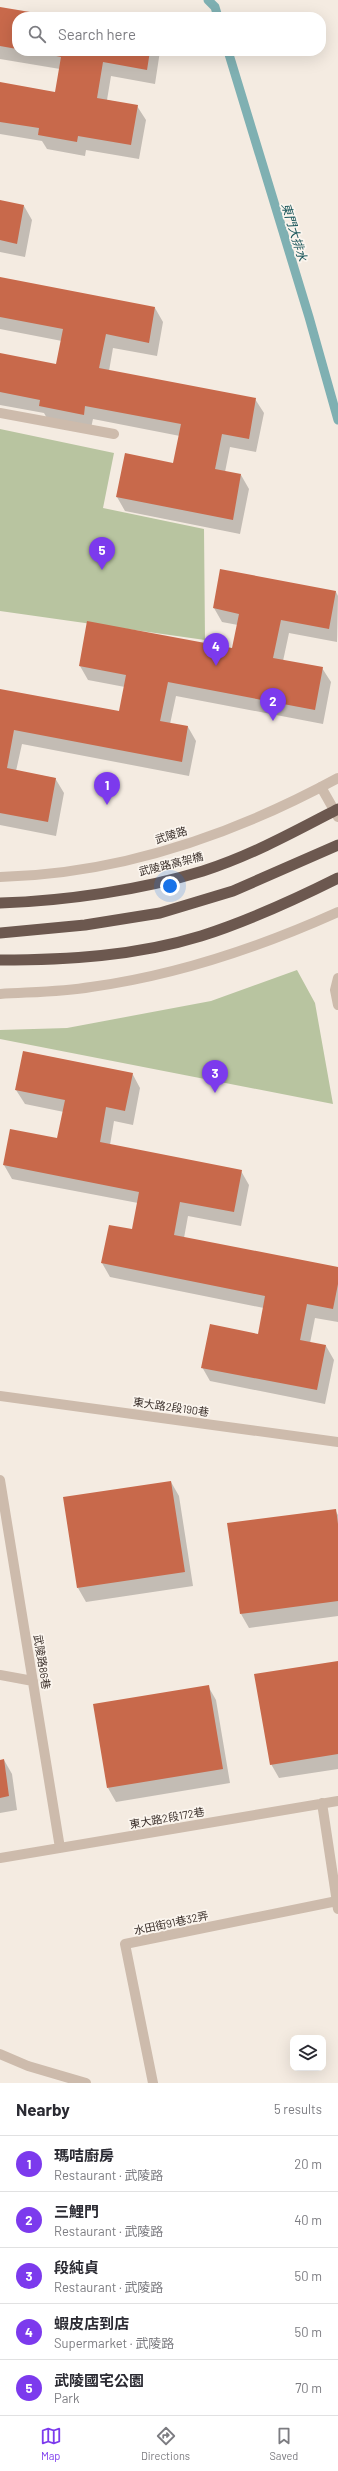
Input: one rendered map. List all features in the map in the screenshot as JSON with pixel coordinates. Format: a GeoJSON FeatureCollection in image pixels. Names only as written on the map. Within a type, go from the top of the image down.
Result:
{"type":"FeatureCollection","features":[{"type":"Feature","properties":{"kind":"highway","name":"武陵路高架橋"},"geometry":{"type":"LineString","coordinates":[[0,903],[119,890],[203,870],[281,839],[338,809]]}},
{"type":"Feature","properties":{"kind":"highway"},"geometry":{"type":"LineString","coordinates":[[2,933],[85,925],[160,913],[233,891],[338,845]]}},
{"type":"Feature","properties":{"kind":"highway"},"geometry":{"type":"LineString","coordinates":[[0,960],[56,960],[130,952],[201,936],[283,905],[338,878]]}},
{"type":"Feature","properties":{"kind":"street"},"geometry":{"type":"LineString","coordinates":[[0,413],[114,434]]}},
{"type":"Feature","properties":{"kind":"street","name":"武陵路"},"geometry":{"type":"LineString","coordinates":[[0,877],[76,870],[136,858],[216,834],[302,797],[338,778]]}},
{"type":"Feature","properties":{"kind":"street"},"geometry":{"type":"LineString","coordinates":[[321,787],[338,817]]}},
{"type":"Feature","properties":{"kind":"street"},"geometry":{"type":"LineString","coordinates":[[0,994],[90,988],[164,974],[226,958],[282,938],[338,912]]}},
{"type":"Feature","properties":{"kind":"street"},"geometry":{"type":"LineString","coordinates":[[338,978],[335,990],[338,1005]]}},
{"type":"Feature","properties":{"kind":"street","name":"東大路2段190巷"},"geometry":{"type":"LineString","coordinates":[[0,1396],[338,1442]]}},
{"type":"Feature","properties":{"kind":"street","name":"武陵路86巷"},"geometry":{"type":"LineString","coordinates":[[0,1480],[60,1848]]}},
{"type":"Feature","properties":{"kind":"street"},"geometry":{"type":"LineString","coordinates":[[0,1675],[33,1681]]}},
{"type":"Feature","properties":{"kind":"street","name":"東大路2段172巷"},"geometry":{"type":"LineString","coordinates":[[0,1858],[338,1801]]}},
{"type":"Feature","properties":{"kind":"street"},"geometry":{"type":"LineString","coordinates":[[322,1804],[337,1905]]}},
{"type":"Feature","properties":{"kind":"street","name":"水田街91巷32弄"},"geometry":{"type":"LineString","coordinates":[[153,2083],[124,1944],[337,1905]]}},
{"type":"Feature","properties":{"kind":"street"},"geometry":{"type":"LineString","coordinates":[[0,2054],[28,2066],[86,2083]]}},
{"type":"Feature","properties":{"kind":"green space"},"geometry":{"type":"Polygon","coordinates":[[[0,429],[114,453],[103,508],[204,529],[205,640],[0,611],[0,429]]]}},
{"type":"Feature","properties":{"kind":"green space"},"geometry":{"type":"Polygon","coordinates":[[[297,970],[315,1003],[333,1104],[0,1039],[0,1030],[67,1028],[211,1001],[297,970]]]}},
{"type":"Feature","properties":{"kind":"building"},"geometry":{"type":"Polygon","coordinates":[[[0,7],[30,12],[12,12],[12,48],[0,46],[0,7]]]}},
{"type":"Feature","properties":{"kind":"building"},"geometry":{"type":"Polygon","coordinates":[[[56,56],[149,56],[147,70],[103,62],[97,98],[138,105],[131,145],[78,136],[77,142],[38,135],[39,128],[0,122],[0,82],[55,92],[61,57],[56,56]]]}},
{"type":"Feature","properties":{"kind":"building"},"geometry":{"type":"Polygon","coordinates":[[[0,200],[24,205],[17,244],[0,240],[0,200]]]}},
{"type":"Feature","properties":{"kind":"building"},"geometry":{"type":"Polygon","coordinates":[[[0,277],[155,307],[149,343],[106,334],[99,368],[256,398],[249,439],[222,434],[215,469],[241,474],[233,520],[116,497],[125,453],[173,463],[181,424],[85,406],[84,415],[39,406],[40,400],[0,392],[0,353],[56,364],[63,329],[0,317],[0,277]]]}},
{"type":"Feature","properties":{"kind":"building"},"geometry":{"type":"Polygon","coordinates":[[[220,569],[336,591],[329,629],[281,620],[273,658],[323,667],[315,710],[168,682],[160,721],[188,726],[182,762],[14,730],[7,768],[56,778],[48,822],[0,813],[0,689],[119,711],[126,675],[79,666],[87,621],[232,648],[239,614],[213,608],[220,569]]]}},
{"type":"Feature","properties":{"kind":"building"},"geometry":{"type":"Polygon","coordinates":[[[23,1051],[133,1073],[125,1111],[106,1107],[100,1142],[242,1170],[234,1212],[180,1202],[174,1235],[338,1267],[338,1284],[333,1309],[307,1304],[300,1340],[326,1345],[317,1390],[201,1368],[210,1324],[258,1334],[265,1296],[101,1263],[109,1225],[132,1229],[139,1192],[3,1165],[10,1129],[57,1138],[65,1100],[15,1090],[23,1051]]]}},
{"type":"Feature","properties":{"kind":"building"},"geometry":{"type":"Polygon","coordinates":[[[171,1481],[185,1572],[77,1588],[63,1497],[171,1481]]]}},
{"type":"Feature","properties":{"kind":"building"},"geometry":{"type":"Polygon","coordinates":[[[336,1509],[338,1524],[338,1601],[240,1614],[227,1523],[336,1509]]]}},
{"type":"Feature","properties":{"kind":"building"},"geometry":{"type":"Polygon","coordinates":[[[338,1661],[338,1754],[270,1765],[254,1674],[338,1661]]]}},
{"type":"Feature","properties":{"kind":"building"},"geometry":{"type":"Polygon","coordinates":[[[209,1685],[223,1769],[107,1788],[93,1704],[209,1685]]]}},
{"type":"Feature","properties":{"kind":"building"},"geometry":{"type":"Polygon","coordinates":[[[4,1759],[9,1796],[0,1798],[0,1760],[4,1759]]]}},
{"type":"Feature","properties":{"kind":"waterway","name":"東門大排水"},"geometry":{"type":"LineString","coordinates":[[208,0],[215,7],[216,12]]}},
{"type":"Feature","properties":{"kind":"waterway","name":"東門大排水"},"geometry":{"type":"LineString","coordinates":[[230,56],[309,317],[338,420]]}},
{"type":"Feature","properties":{"kind":"place","name":"武陵國宅公園"},"geometry":{"type":"Point","coordinates":[102,570]}},
{"type":"Feature","properties":{"kind":"place","name":"蝦皮店到店"},"geometry":{"type":"Point","coordinates":[216,666]}},
{"type":"Feature","properties":{"kind":"place","name":"三鯉門"},"geometry":{"type":"Point","coordinates":[273,721]}},
{"type":"Feature","properties":{"kind":"place","name":"瑪咭廚房"},"geometry":{"type":"Point","coordinates":[107,805]}},
{"type":"Feature","properties":{"kind":"place","name":"段純貞"},"geometry":{"type":"Point","coordinates":[215,1093]}}]}
